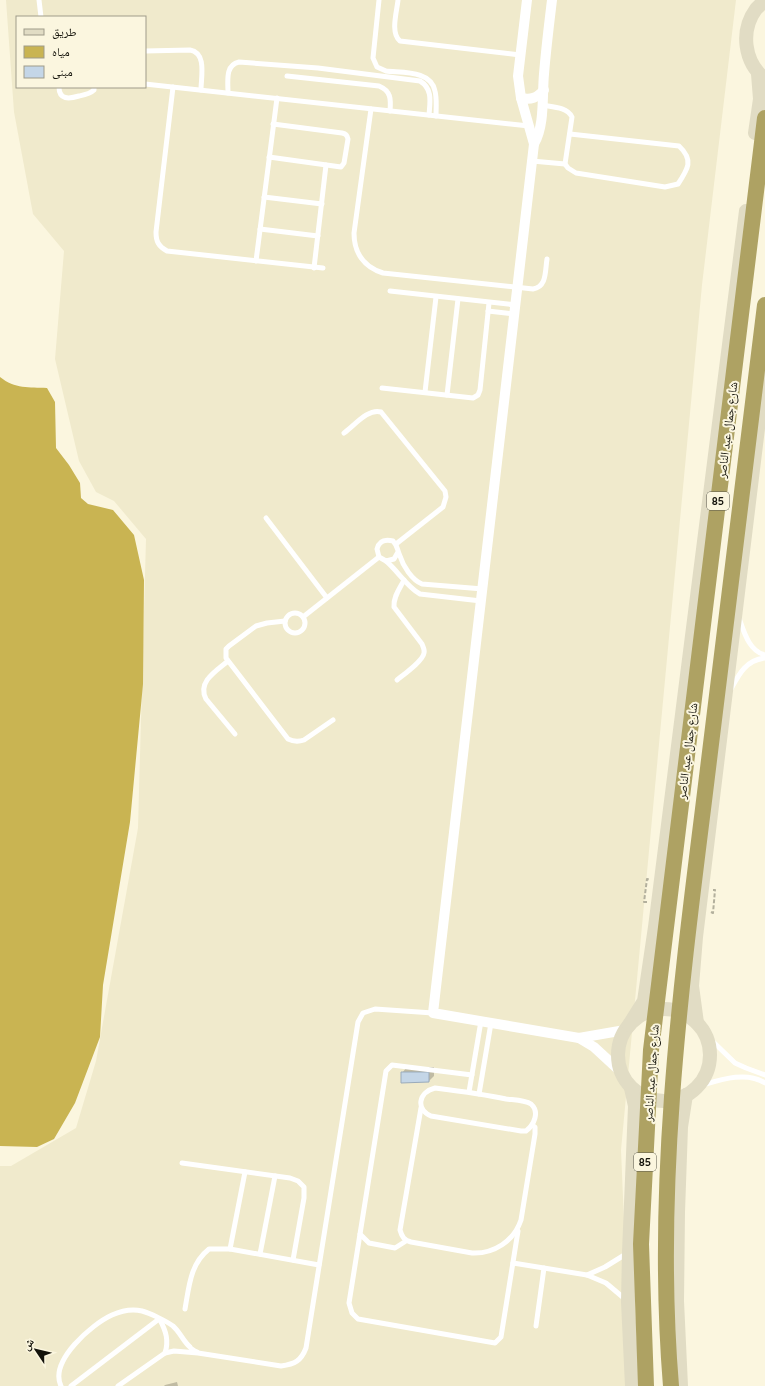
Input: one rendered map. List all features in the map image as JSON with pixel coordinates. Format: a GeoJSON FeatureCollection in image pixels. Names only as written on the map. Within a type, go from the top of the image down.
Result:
{"type":"FeatureCollection","features":[{"type":"Feature","properties":{"kind":"highway","name":"شارع جمال عبد الناصر"},"geometry":{"type":"LineString","coordinates":[[646,1386],[641,1244],[651,1050],[765,118]]}},
{"type":"Feature","properties":{"kind":"highway","name":"شارع جمال عبد الناصر"},"geometry":{"type":"LineString","coordinates":[[671,1386],[666,1302],[666,1243],[667,1186],[676,1053],[686,941],[765,305]]}},
{"type":"Feature","properties":{"kind":"main road"},"geometry":{"type":"LineString","coordinates":[[627,1027],[644,1014],[663,1009],[681,1012],[692,1019],[700,1028],[708,1042],[710,1058],[706,1074],[691,1091],[675,1100],[658,1101],[641,1095],[631,1088],[620,1071],[618,1053],[620,1041],[627,1027],[644,1000],[655,927],[760,99],[762,76],[751,62],[746,49],[746,35],[749,21],[756,9],[765,0]]}},
{"type":"Feature","properties":{"kind":"main road"},"geometry":{"type":"LineString","coordinates":[[700,1028],[692,986],[695,951],[765,371]]}},
{"type":"Feature","properties":{"kind":"main road"},"geometry":{"type":"LineString","coordinates":[[631,1088],[635,1106],[628,1302],[632,1386]]}},
{"type":"Feature","properties":{"kind":"main road"},"geometry":{"type":"LineString","coordinates":[[682,1386],[677,1301],[678,1212],[681,1127],[691,1091]]}},
{"type":"Feature","properties":{"kind":"street"},"geometry":{"type":"LineString","coordinates":[[527,0],[518,76],[521,98],[534,144]]}},
{"type":"Feature","properties":{"kind":"street"},"geometry":{"type":"LineString","coordinates":[[552,0],[545,62],[544,90],[539,132],[534,144],[532,160],[433,1013],[579,1038],[594,1047],[620,1071]]}},
{"type":"Feature","properties":{"kind":"street"},"geometry":{"type":"LineString","coordinates":[[521,98],[534,98],[544,90]]}},
{"type":"Feature","properties":{"kind":"street"},"geometry":{"type":"LineString","coordinates":[[579,1038],[627,1027]]}},
{"type":"Feature","properties":{"kind":"lane"},"geometry":{"type":"LineString","coordinates":[[40,0],[42,16]]}},
{"type":"Feature","properties":{"kind":"lane"},"geometry":{"type":"LineString","coordinates":[[379,0],[373,54],[375,63],[381,70],[416,75],[428,79],[435,89],[436,116]]}},
{"type":"Feature","properties":{"kind":"lane"},"geometry":{"type":"LineString","coordinates":[[398,0],[394,33],[400,41],[520,55]]}},
{"type":"Feature","properties":{"kind":"lane"},"geometry":{"type":"LineString","coordinates":[[146,51],[190,50],[196,52],[202,60],[201,90]]}},
{"type":"Feature","properties":{"kind":"lane"},"geometry":{"type":"LineString","coordinates":[[228,93],[228,72],[235,63],[318,68],[420,81],[424,83],[429,91],[429,115]]}},
{"type":"Feature","properties":{"kind":"lane"},"geometry":{"type":"LineString","coordinates":[[287,76],[379,86],[384,88],[390,96],[390,111]]}},
{"type":"Feature","properties":{"kind":"lane"},"geometry":{"type":"LineString","coordinates":[[146,84],[530,126]]}},
{"type":"Feature","properties":{"kind":"lane"},"geometry":{"type":"LineString","coordinates":[[173,87],[156,232],[156,238],[161,248],[167,251],[323,268]]}},
{"type":"Feature","properties":{"kind":"lane"},"geometry":{"type":"LineString","coordinates":[[59,88],[62,96],[69,99],[90,93],[94,90],[94,88]]}},
{"type":"Feature","properties":{"kind":"lane"},"geometry":{"type":"LineString","coordinates":[[256,261],[277,98]]}},
{"type":"Feature","properties":{"kind":"lane"},"geometry":{"type":"LineString","coordinates":[[542,105],[564,109],[570,113],[572,117],[565,164]]}},
{"type":"Feature","properties":{"kind":"lane"},"geometry":{"type":"LineString","coordinates":[[371,109],[354,233],[355,247],[361,259],[370,268],[382,273],[533,289],[541,286],[544,279],[547,259]]}},
{"type":"Feature","properties":{"kind":"lane"},"geometry":{"type":"LineString","coordinates":[[269,157],[341,167],[343,166],[348,139],[346,133],[273,124]]}},
{"type":"Feature","properties":{"kind":"lane"},"geometry":{"type":"LineString","coordinates":[[532,160],[565,164],[576,173],[665,187],[678,184],[687,171],[688,161],[685,151],[679,146],[570,134]]}},
{"type":"Feature","properties":{"kind":"lane"},"geometry":{"type":"LineString","coordinates":[[314,268],[326,165]]}},
{"type":"Feature","properties":{"kind":"lane"},"geometry":{"type":"LineString","coordinates":[[264,197],[322,204]]}},
{"type":"Feature","properties":{"kind":"lane"},"geometry":{"type":"LineString","coordinates":[[260,229],[318,236]]}},
{"type":"Feature","properties":{"kind":"lane"},"geometry":{"type":"LineString","coordinates":[[390,292],[489,303],[515,310]]}},
{"type":"Feature","properties":{"kind":"lane"},"geometry":{"type":"LineString","coordinates":[[425,392],[436,297]]}},
{"type":"Feature","properties":{"kind":"lane"},"geometry":{"type":"LineString","coordinates":[[447,395],[458,299]]}},
{"type":"Feature","properties":{"kind":"lane"},"geometry":{"type":"LineString","coordinates":[[382,388],[473,398],[478,395],[480,393],[489,303]]}},
{"type":"Feature","properties":{"kind":"lane"},"geometry":{"type":"LineString","coordinates":[[488,311],[515,310]]}},
{"type":"Feature","properties":{"kind":"lane"},"geometry":{"type":"LineString","coordinates":[[344,433],[369,413],[373,411],[381,412],[445,491],[446,496],[443,507],[396,544]]}},
{"type":"Feature","properties":{"kind":"lane"},"geometry":{"type":"LineString","coordinates":[[266,518],[327,598]]}},
{"type":"Feature","properties":{"kind":"lane"},"geometry":{"type":"LineString","coordinates":[[379,558],[377,549],[381,542],[389,540],[396,544],[404,565],[416,580],[422,584],[483,589]]}},
{"type":"Feature","properties":{"kind":"lane"},"geometry":{"type":"LineString","coordinates":[[386,561],[394,559],[398,552]]}},
{"type":"Feature","properties":{"kind":"lane"},"geometry":{"type":"LineString","coordinates":[[302,617],[379,558]]}},
{"type":"Feature","properties":{"kind":"lane"},"geometry":{"type":"LineString","coordinates":[[379,558],[386,561],[413,589],[425,595],[481,601]]}},
{"type":"Feature","properties":{"kind":"lane"},"geometry":{"type":"LineString","coordinates":[[397,680],[420,661],[424,653],[422,644],[394,607],[395,597],[404,580]]}},
{"type":"Feature","properties":{"kind":"lane"},"geometry":{"type":"LineString","coordinates":[[736,610],[752,648],[765,655]]}},
{"type":"Feature","properties":{"kind":"lane"},"geometry":{"type":"LineString","coordinates":[[292,613],[300,614],[304,624],[297,632],[290,631],[285,625],[285,621],[292,613]]}},
{"type":"Feature","properties":{"kind":"lane"},"geometry":{"type":"LineString","coordinates":[[285,621],[261,624],[251,629],[226,649],[226,658],[288,739],[293,742],[304,740],[333,720]]}},
{"type":"Feature","properties":{"kind":"lane"},"geometry":{"type":"LineString","coordinates":[[724,703],[738,676],[748,664],[758,659],[765,658]]}},
{"type":"Feature","properties":{"kind":"lane"},"geometry":{"type":"LineString","coordinates":[[228,661],[208,679],[203,688],[203,694],[235,734]]}},
{"type":"Feature","properties":{"kind":"lane"},"geometry":{"type":"LineString","coordinates":[[118,1386],[165,1353],[174,1351],[198,1353],[281,1366],[292,1364],[302,1357],[306,1348],[358,1022],[363,1013],[375,1009],[433,1013]]}},
{"type":"Feature","properties":{"kind":"lane"},"geometry":{"type":"LineString","coordinates":[[469,1092],[481,1021]]}},
{"type":"Feature","properties":{"kind":"lane"},"geometry":{"type":"LineString","coordinates":[[479,1094],[491,1023]]}},
{"type":"Feature","properties":{"kind":"lane"},"geometry":{"type":"LineString","coordinates":[[700,1028],[735,1062],[765,1075]]}},
{"type":"Feature","properties":{"kind":"lane"},"geometry":{"type":"LineString","coordinates":[[472,1075],[392,1064],[386,1071],[349,1304],[352,1313],[358,1319],[494,1343],[501,1337],[535,1134],[534,1127],[532,1125]]}},
{"type":"Feature","properties":{"kind":"lane"},"geometry":{"type":"LineString","coordinates":[[691,1091],[722,1080],[746,1076],[756,1078],[765,1083]]}},
{"type":"Feature","properties":{"kind":"lane"},"geometry":{"type":"LineString","coordinates":[[421,1108],[425,1114],[431,1116],[521,1131],[526,1131],[532,1125],[536,1114],[531,1105],[526,1102],[469,1092],[435,1088],[428,1089],[424,1092],[422,1097],[400,1230],[402,1236],[406,1241],[480,1254],[501,1246],[509,1241],[518,1231]]}},
{"type":"Feature","properties":{"kind":"lane"},"geometry":{"type":"LineString","coordinates":[[182,1163],[290,1178],[298,1181],[304,1187],[304,1198],[293,1260]]}},
{"type":"Feature","properties":{"kind":"lane"},"geometry":{"type":"LineString","coordinates":[[230,1249],[245,1172]]}},
{"type":"Feature","properties":{"kind":"lane"},"geometry":{"type":"LineString","coordinates":[[260,1254],[275,1176]]}},
{"type":"Feature","properties":{"kind":"lane"},"geometry":{"type":"LineString","coordinates":[[360,1234],[369,1243],[395,1248],[406,1241]]}},
{"type":"Feature","properties":{"kind":"lane"},"geometry":{"type":"LineString","coordinates":[[185,1310],[193,1269],[201,1255],[209,1249],[230,1249],[319,1265]]}},
{"type":"Feature","properties":{"kind":"lane"},"geometry":{"type":"LineString","coordinates":[[587,1275],[605,1267],[629,1252]]}},
{"type":"Feature","properties":{"kind":"lane"},"geometry":{"type":"LineString","coordinates":[[513,1262],[587,1275],[614,1288],[628,1302]]}},
{"type":"Feature","properties":{"kind":"lane"},"geometry":{"type":"LineString","coordinates":[[536,1326],[544,1268]]}},
{"type":"Feature","properties":{"kind":"lane"},"geometry":{"type":"LineString","coordinates":[[61,1386],[59,1382],[59,1375],[63,1362],[71,1348],[81,1336],[113,1314],[129,1310],[142,1311],[172,1326],[190,1347],[198,1353]]}},
{"type":"Feature","properties":{"kind":"lane"},"geometry":{"type":"LineString","coordinates":[[159,1319],[164,1326],[167,1337],[168,1345],[165,1353]]}},
{"type":"Feature","properties":{"kind":"lane"},"geometry":{"type":"LineString","coordinates":[[71,1386],[159,1319]]}},
{"type":"Feature","properties":{"kind":"path"},"geometry":{"type":"LineString","coordinates":[[644,902],[647,879]]}},
{"type":"Feature","properties":{"kind":"path"},"geometry":{"type":"LineString","coordinates":[[713,913],[715,890]]}},
{"type":"Feature","properties":{"kind":"shaded area"},"geometry":{"type":"Polygon","coordinates":[[[6,0],[736,0],[702,285],[621,1150],[631,1386],[0,1386],[0,1166],[11,1166],[76,1128],[96,1061],[138,828],[146,539],[114,501],[96,492],[79,461],[55,359],[64,251],[33,214],[14,112],[6,0]]]}},
{"type":"Feature","properties":{"kind":"water"},"geometry":{"type":"Polygon","coordinates":[[[0,377],[11,384],[47,388],[55,402],[56,448],[80,483],[81,498],[88,504],[113,510],[134,535],[144,580],[143,684],[130,822],[103,985],[100,1037],[75,1103],[54,1139],[37,1147],[0,1146],[0,377]]]}},
{"type":"Feature","properties":{"kind":"building"},"geometry":{"type":"Polygon","coordinates":[[[401,1072],[429,1072],[429,1082],[401,1083],[401,1072]]]}}]}
